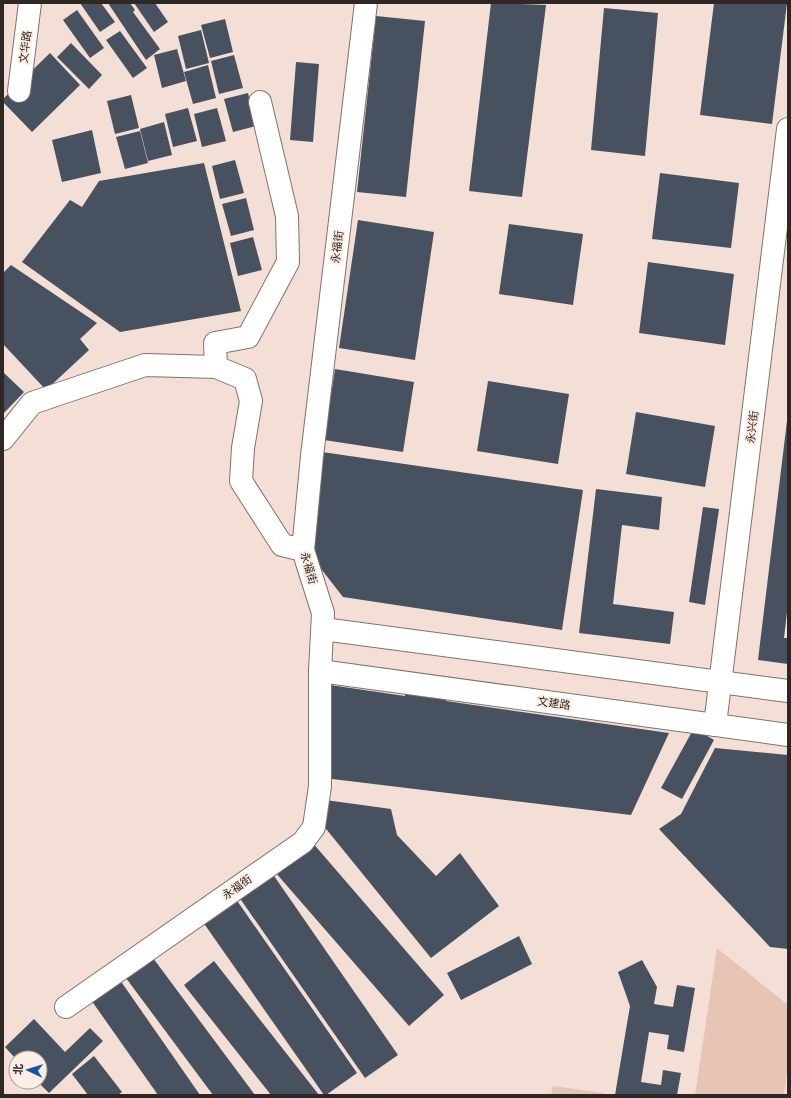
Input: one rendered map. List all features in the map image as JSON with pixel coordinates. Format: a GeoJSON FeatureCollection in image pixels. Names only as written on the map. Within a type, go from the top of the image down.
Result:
{"type":"FeatureCollection","features":[{"type":"Feature","properties":{"kind":"street","name":"文华路"},"geometry":{"type":"LineString","coordinates":[[19,91],[30,3]]}},
{"type":"Feature","properties":{"kind":"street","name":"永福街"},"geometry":{"type":"LineString","coordinates":[[66,1007],[303,842],[314,827],[320,786],[320,670],[323,613],[303,550],[313,448],[366,3]]}},
{"type":"Feature","properties":{"kind":"street"},"geometry":{"type":"LineString","coordinates":[[216,367],[215,343],[248,337],[288,262],[287,216],[260,102]]}},
{"type":"Feature","properties":{"kind":"street","name":"永兴街"},"geometry":{"type":"LineString","coordinates":[[715,725],[788,130]]}},
{"type":"Feature","properties":{"kind":"street"},"geometry":{"type":"LineString","coordinates":[[3,439],[32,403],[145,365],[216,367],[245,379],[251,401],[243,448],[241,481],[282,545],[303,550]]}},
{"type":"Feature","properties":{"kind":"street"},"geometry":{"type":"LineString","coordinates":[[323,629],[788,691]]}},
{"type":"Feature","properties":{"kind":"street","name":"文建路"},"geometry":{"type":"LineString","coordinates":[[320,670],[788,735]]}},
{"type":"Feature","properties":{"kind":"shaded area"},"geometry":{"type":"Polygon","coordinates":[[[717,948],[788,1005],[788,1065],[784,1095],[695,1095],[717,948]]]}},
{"type":"Feature","properties":{"kind":"shaded area"},"geometry":{"type":"Polygon","coordinates":[[[553,1086],[603,1093],[603,1095],[551,1095],[553,1086]]]}},
{"type":"Feature","properties":{"kind":"building"},"geometry":{"type":"Polygon","coordinates":[[[80,3],[101,3],[115,22],[100,32],[80,3]]]}},
{"type":"Feature","properties":{"kind":"building"},"geometry":{"type":"Polygon","coordinates":[[[108,3],[130,3],[135,10],[133,12],[160,49],[146,60],[108,3]]]}},
{"type":"Feature","properties":{"kind":"building"},"geometry":{"type":"Polygon","coordinates":[[[134,3],[155,3],[168,22],[154,32],[134,3]]]}},
{"type":"Feature","properties":{"kind":"building"},"geometry":{"type":"Polygon","coordinates":[[[491,3],[546,5],[522,197],[469,191],[491,3]]]}},
{"type":"Feature","properties":{"kind":"building"},"geometry":{"type":"Polygon","coordinates":[[[714,3],[787,3],[772,124],[700,115],[714,3]]]}},
{"type":"Feature","properties":{"kind":"building"},"geometry":{"type":"Polygon","coordinates":[[[604,8],[658,13],[645,156],[591,150],[604,8]]]}},
{"type":"Feature","properties":{"kind":"building"},"geometry":{"type":"Polygon","coordinates":[[[77,10],[104,48],[90,58],[63,20],[77,10]]]}},
{"type":"Feature","properties":{"kind":"building"},"geometry":{"type":"Polygon","coordinates":[[[376,16],[425,21],[406,197],[357,192],[376,16]]]}},
{"type":"Feature","properties":{"kind":"building"},"geometry":{"type":"Polygon","coordinates":[[[225,19],[233,52],[210,58],[201,25],[225,19]]]}},
{"type":"Feature","properties":{"kind":"building"},"geometry":{"type":"Polygon","coordinates":[[[201,30],[209,63],[186,69],[178,36],[201,30]]]}},
{"type":"Feature","properties":{"kind":"building"},"geometry":{"type":"Polygon","coordinates":[[[120,31],[147,68],[133,78],[106,40],[120,31]]]}},
{"type":"Feature","properties":{"kind":"building"},"geometry":{"type":"Polygon","coordinates":[[[71,43],[102,75],[89,89],[57,57],[71,43]]]}},
{"type":"Feature","properties":{"kind":"building"},"geometry":{"type":"Polygon","coordinates":[[[177,49],[186,81],[162,88],[154,55],[177,49]]]}},
{"type":"Feature","properties":{"kind":"building"},"geometry":{"type":"Polygon","coordinates":[[[50,53],[80,85],[32,132],[3,102],[3,99],[50,53]]]}},
{"type":"Feature","properties":{"kind":"building"},"geometry":{"type":"Polygon","coordinates":[[[234,55],[243,88],[219,94],[211,61],[234,55]]]}},
{"type":"Feature","properties":{"kind":"building"},"geometry":{"type":"Polygon","coordinates":[[[296,62],[319,64],[313,142],[290,140],[296,62]]]}},
{"type":"Feature","properties":{"kind":"building"},"geometry":{"type":"Polygon","coordinates":[[[208,65],[216,98],[193,104],[184,72],[208,65]]]}},
{"type":"Feature","properties":{"kind":"building"},"geometry":{"type":"Polygon","coordinates":[[[248,93],[256,126],[233,132],[224,99],[248,93]]]}},
{"type":"Feature","properties":{"kind":"building"},"geometry":{"type":"Polygon","coordinates":[[[131,95],[139,128],[115,134],[107,101],[131,95]]]}},
{"type":"Feature","properties":{"kind":"building"},"geometry":{"type":"Polygon","coordinates":[[[188,108],[197,141],[173,147],[165,114],[188,108]]]}},
{"type":"Feature","properties":{"kind":"building"},"geometry":{"type":"Polygon","coordinates":[[[217,108],[226,141],[202,147],[194,114],[217,108]]]}},
{"type":"Feature","properties":{"kind":"building"},"geometry":{"type":"Polygon","coordinates":[[[164,122],[172,155],[148,161],[140,129],[164,122]]]}},
{"type":"Feature","properties":{"kind":"building"},"geometry":{"type":"Polygon","coordinates":[[[92,130],[101,173],[62,182],[52,140],[92,130]]]}},
{"type":"Feature","properties":{"kind":"building"},"geometry":{"type":"Polygon","coordinates":[[[140,131],[148,163],[125,169],[116,137],[140,131]]]}},
{"type":"Feature","properties":{"kind":"building"},"geometry":{"type":"Polygon","coordinates":[[[235,160],[244,193],[220,199],[212,166],[235,160]]]}},
{"type":"Feature","properties":{"kind":"building"},"geometry":{"type":"Polygon","coordinates":[[[204,163],[241,311],[120,332],[22,262],[70,200],[82,207],[99,181],[204,163]]]}},
{"type":"Feature","properties":{"kind":"building"},"geometry":{"type":"Polygon","coordinates":[[[660,173],[739,183],[731,248],[652,239],[660,173]]]}},
{"type":"Feature","properties":{"kind":"building"},"geometry":{"type":"Polygon","coordinates":[[[246,198],[254,230],[231,236],[222,204],[246,198]]]}},
{"type":"Feature","properties":{"kind":"building"},"geometry":{"type":"Polygon","coordinates":[[[358,220],[434,232],[415,360],[339,348],[358,220]]]}},
{"type":"Feature","properties":{"kind":"building"},"geometry":{"type":"Polygon","coordinates":[[[509,224],[583,234],[573,305],[499,294],[509,224]]]}},
{"type":"Feature","properties":{"kind":"building"},"geometry":{"type":"Polygon","coordinates":[[[253,237],[262,270],[238,276],[230,243],[253,237]]]}},
{"type":"Feature","properties":{"kind":"building"},"geometry":{"type":"Polygon","coordinates":[[[648,262],[734,274],[725,345],[639,333],[648,262]]]}},
{"type":"Feature","properties":{"kind":"building"},"geometry":{"type":"Polygon","coordinates":[[[11,265],[97,323],[80,339],[89,350],[46,390],[3,344],[3,273],[11,265]]]}},
{"type":"Feature","properties":{"kind":"building"},"geometry":{"type":"Polygon","coordinates":[[[335,369],[414,382],[403,452],[324,440],[335,369]]]}},
{"type":"Feature","properties":{"kind":"building"},"geometry":{"type":"Polygon","coordinates":[[[3,372],[24,392],[3,414],[3,372]]]}},
{"type":"Feature","properties":{"kind":"building"},"geometry":{"type":"Polygon","coordinates":[[[488,381],[569,394],[558,464],[477,451],[488,381]]]}},
{"type":"Feature","properties":{"kind":"building"},"geometry":{"type":"Polygon","coordinates":[[[636,412],[715,426],[705,487],[626,474],[636,412]]]}},
{"type":"Feature","properties":{"kind":"building"},"geometry":{"type":"Polygon","coordinates":[[[787,421],[788,604],[784,638],[788,638],[788,664],[758,660],[787,421]]]}},
{"type":"Feature","properties":{"kind":"building"},"geometry":{"type":"Polygon","coordinates":[[[322,452],[583,490],[562,630],[343,597],[308,552],[322,452]]]}},
{"type":"Feature","properties":{"kind":"building"},"geometry":{"type":"Polygon","coordinates":[[[596,489],[662,497],[659,530],[622,525],[613,604],[674,612],[670,644],[579,633],[596,489]]]}},
{"type":"Feature","properties":{"kind":"building"},"geometry":{"type":"Polygon","coordinates":[[[703,507],[719,509],[705,605],[689,602],[703,507]]]}},
{"type":"Feature","properties":{"kind":"building"},"geometry":{"type":"Polygon","coordinates":[[[316,683],[405,696],[405,694],[446,699],[446,701],[669,733],[631,815],[324,778],[316,683]]]}},
{"type":"Feature","properties":{"kind":"building"},"geometry":{"type":"Polygon","coordinates":[[[694,728],[714,740],[682,799],[661,788],[694,728]]]}},
{"type":"Feature","properties":{"kind":"building"},"geometry":{"type":"Polygon","coordinates":[[[715,748],[788,755],[788,949],[770,947],[659,829],[681,814],[715,748]]]}},
{"type":"Feature","properties":{"kind":"building"},"geometry":{"type":"Polygon","coordinates":[[[318,799],[391,809],[397,835],[436,876],[460,853],[499,906],[431,958],[318,819],[318,799]]]}},
{"type":"Feature","properties":{"kind":"building"},"geometry":{"type":"Polygon","coordinates":[[[311,841],[444,995],[409,1026],[275,872],[311,841]]]}},
{"type":"Feature","properties":{"kind":"building"},"geometry":{"type":"Polygon","coordinates":[[[272,873],[398,1055],[365,1078],[239,897],[272,873]]]}},
{"type":"Feature","properties":{"kind":"building"},"geometry":{"type":"Polygon","coordinates":[[[231,892],[357,1073],[326,1095],[324,1095],[198,915],[231,892]]]}},
{"type":"Feature","properties":{"kind":"building"},"geometry":{"type":"Polygon","coordinates":[[[519,936],[532,964],[461,1000],[447,973],[519,936]]]}},
{"type":"Feature","properties":{"kind":"building"},"geometry":{"type":"Polygon","coordinates":[[[150,954],[255,1095],[213,1095],[123,974],[150,954]]]}},
{"type":"Feature","properties":{"kind":"building"},"geometry":{"type":"Polygon","coordinates":[[[642,960],[657,987],[654,1004],[673,1007],[677,985],[695,988],[684,1052],[667,1049],[669,1035],[649,1032],[641,1082],[661,1085],[663,1070],[681,1073],[677,1095],[615,1095],[630,1006],[618,972],[642,960]]]}},
{"type":"Feature","properties":{"kind":"building"},"geometry":{"type":"Polygon","coordinates":[[[214,961],[319,1095],[271,1095],[184,985],[214,961]]]}},
{"type":"Feature","properties":{"kind":"building"},"geometry":{"type":"Polygon","coordinates":[[[113,970],[200,1095],[158,1095],[84,990],[113,970]]]}},
{"type":"Feature","properties":{"kind":"building"},"geometry":{"type":"Polygon","coordinates":[[[34,1019],[65,1052],[90,1028],[103,1041],[49,1093],[46,1090],[48,1090],[48,1050],[8,1050],[5,1047],[34,1019]]]}},
{"type":"Feature","properties":{"kind":"building"},"geometry":{"type":"Polygon","coordinates":[[[94,1056],[122,1092],[118,1095],[88,1095],[72,1074],[94,1056]]]}}]}
